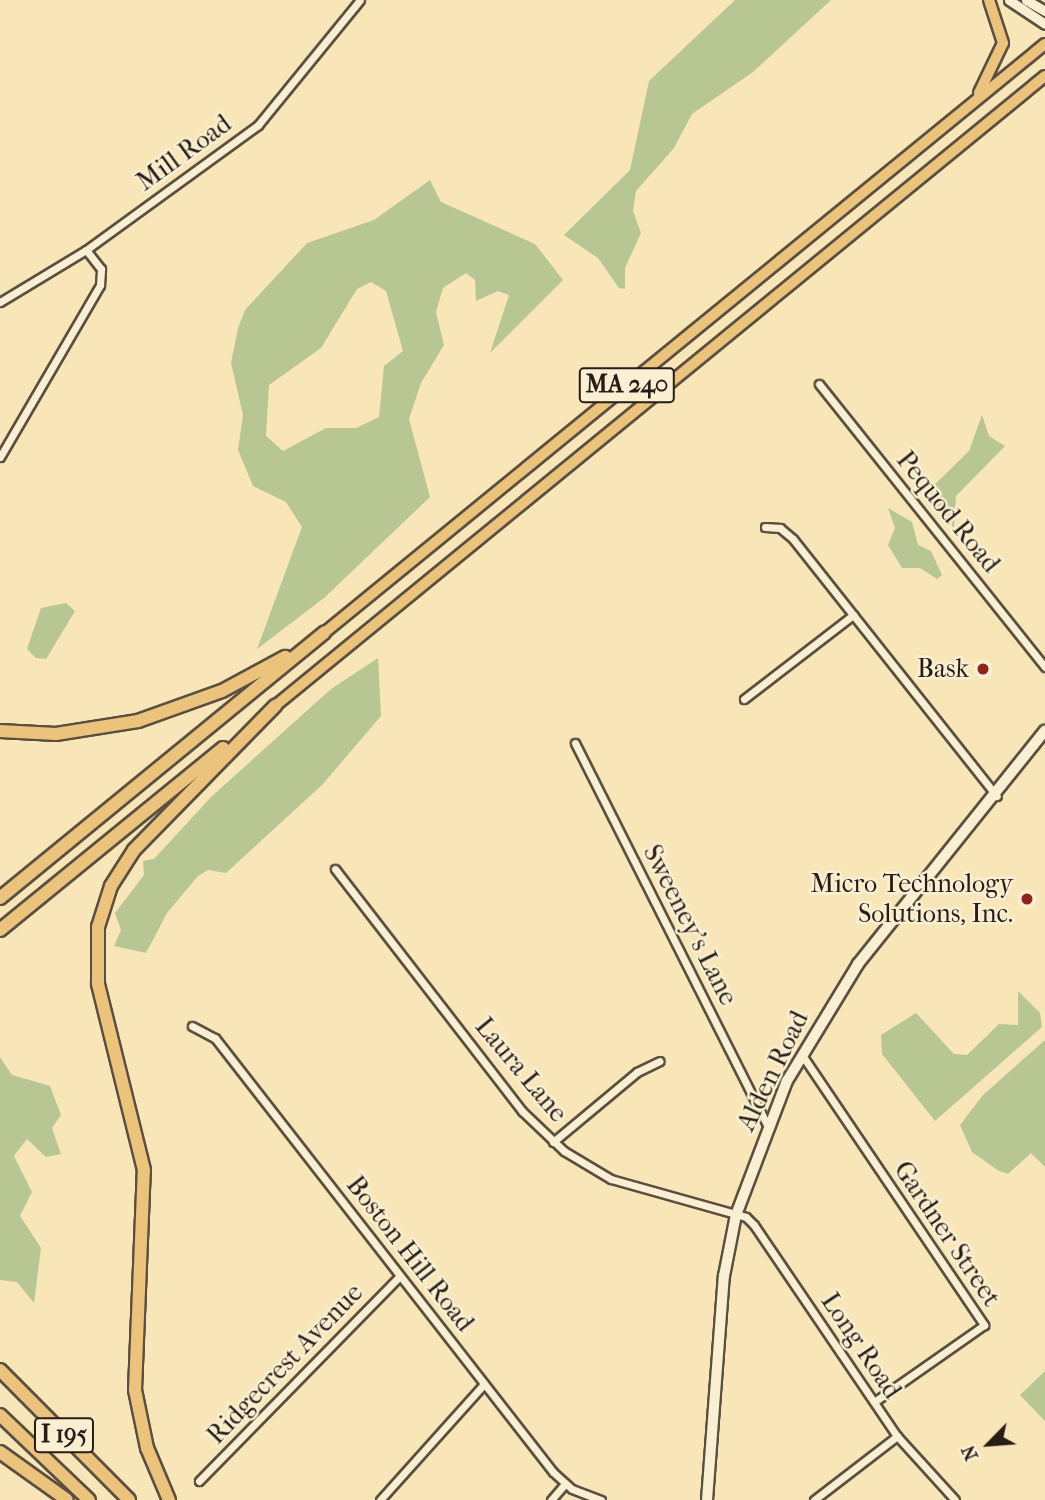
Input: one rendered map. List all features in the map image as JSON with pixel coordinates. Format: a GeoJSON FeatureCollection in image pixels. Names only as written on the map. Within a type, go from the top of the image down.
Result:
{"type":"FeatureCollection","features":[{"type":"Feature","properties":{"kind":"highway"},"geometry":{"type":"LineString","coordinates":[[967,107],[1002,51],[1001,24],[989,0]]}},
{"type":"Feature","properties":{"kind":"highway","name":"MA 240"},"geometry":{"type":"LineString","coordinates":[[324,633],[1045,44]]}},
{"type":"Feature","properties":{"kind":"highway","name":"MA 240"},"geometry":{"type":"LineString","coordinates":[[275,706],[1045,76]]}},
{"type":"Feature","properties":{"kind":"highway"},"geometry":{"type":"LineString","coordinates":[[979,130],[1045,85]]}},
{"type":"Feature","properties":{"kind":"highway"},"geometry":{"type":"LineString","coordinates":[[0,731],[75,733],[163,714],[239,683],[324,633]]}},
{"type":"Feature","properties":{"kind":"highway"},"geometry":{"type":"LineString","coordinates":[[0,898],[324,633]]}},
{"type":"Feature","properties":{"kind":"highway"},"geometry":{"type":"LineString","coordinates":[[0,930],[275,706]]}},
{"type":"Feature","properties":{"kind":"highway"},"geometry":{"type":"LineString","coordinates":[[169,1500],[136,1399],[144,1170],[98,984],[98,927],[111,886],[134,850],[275,706]]}},
{"type":"Feature","properties":{"kind":"highway","name":"I 195"},"geometry":{"type":"LineString","coordinates":[[0,1370],[128,1500]]}},
{"type":"Feature","properties":{"kind":"highway","name":"I 195"},"geometry":{"type":"LineString","coordinates":[[0,1415],[89,1500]]}},
{"type":"Feature","properties":{"kind":"highway"},"geometry":{"type":"LineString","coordinates":[[0,1452],[67,1500]]}},
{"type":"Feature","properties":{"kind":"main road","name":"Alden Road"},"geometry":{"type":"LineString","coordinates":[[707,1500],[718,1311],[736,1215],[768,1126],[802,1055],[858,964],[997,796],[1045,731]]}},
{"type":"Feature","properties":{"kind":"street","name":"Mill Road"},"geometry":{"type":"LineString","coordinates":[[0,302],[86,250],[258,125],[360,0]]}},
{"type":"Feature","properties":{"kind":"street"},"geometry":{"type":"LineString","coordinates":[[1009,0],[1045,24]]}},
{"type":"Feature","properties":{"kind":"street"},"geometry":{"type":"LineString","coordinates":[[1026,0],[1045,11]]}},
{"type":"Feature","properties":{"kind":"street"},"geometry":{"type":"LineString","coordinates":[[0,457],[100,285],[99,266],[86,250]]}},
{"type":"Feature","properties":{"kind":"street","name":"Pequod Road"},"geometry":{"type":"LineString","coordinates":[[819,384],[1045,667]]}},
{"type":"Feature","properties":{"kind":"street"},"geometry":{"type":"LineString","coordinates":[[765,527],[789,535],[997,796]]}},
{"type":"Feature","properties":{"kind":"street"},"geometry":{"type":"LineString","coordinates":[[744,699],[853,615]]}},
{"type":"Feature","properties":{"kind":"street","name":"Sweeney's Lane"},"geometry":{"type":"LineString","coordinates":[[575,743],[768,1126]]}},
{"type":"Feature","properties":{"kind":"street","name":"Laura Lane"},"geometry":{"type":"LineString","coordinates":[[335,869],[522,1111],[553,1142],[611,1179],[736,1215]]}},
{"type":"Feature","properties":{"kind":"street","name":"Boston Hill Road"},"geometry":{"type":"LineString","coordinates":[[192,1026],[215,1038],[565,1484],[601,1500]]}},
{"type":"Feature","properties":{"kind":"street","name":"Gardner Street"},"geometry":{"type":"LineString","coordinates":[[802,1055],[984,1325],[874,1402]]}},
{"type":"Feature","properties":{"kind":"street"},"geometry":{"type":"LineString","coordinates":[[553,1142],[637,1072],[660,1062]]}},
{"type":"Feature","properties":{"kind":"street","name":"Long Road"},"geometry":{"type":"LineString","coordinates":[[736,1215],[754,1225],[897,1436],[955,1500]]}},
{"type":"Feature","properties":{"kind":"street","name":"Ridgecrest Avenue"},"geometry":{"type":"LineString","coordinates":[[199,1481],[400,1276]]}},
{"type":"Feature","properties":{"kind":"street"},"geometry":{"type":"LineString","coordinates":[[380,1500],[484,1384]]}},
{"type":"Feature","properties":{"kind":"street"},"geometry":{"type":"LineString","coordinates":[[814,1500],[897,1436]]}},
{"type":"Feature","properties":{"kind":"street"},"geometry":{"type":"LineString","coordinates":[[551,1500],[565,1484]]}},
{"type":"Feature","properties":{"kind":"green space"},"geometry":{"type":"Polygon","coordinates":[[[735,0],[831,0],[753,72],[692,114],[674,148],[636,191],[633,211],[641,233],[625,268],[625,289],[619,288],[598,258],[564,235],[630,170],[649,81],[735,0]]]}},
{"type":"Feature","properties":{"kind":"green space"},"geometry":{"type":"Polygon","coordinates":[[[430,180],[441,202],[535,244],[563,280],[490,353],[509,295],[498,291],[476,301],[475,280],[466,273],[443,288],[436,312],[444,345],[421,383],[409,419],[430,497],[324,598],[257,649],[302,527],[286,502],[253,486],[238,450],[243,415],[231,363],[238,328],[245,310],[307,243],[374,220],[430,180]],[[371,282],[357,289],[321,348],[269,385],[266,436],[283,451],[326,428],[356,428],[379,417],[384,366],[403,351],[386,291],[371,282]]]}},
{"type":"Feature","properties":{"kind":"green space"},"geometry":{"type":"Polygon","coordinates":[[[982,415],[989,436],[1005,446],[956,496],[954,528],[934,507],[929,490],[969,451],[982,415]]]}},
{"type":"Feature","properties":{"kind":"green space"},"geometry":{"type":"Polygon","coordinates":[[[888,508],[912,522],[918,545],[931,551],[942,575],[937,579],[920,568],[902,568],[888,545],[895,528],[888,508]]]}},
{"type":"Feature","properties":{"kind":"green space"},"geometry":{"type":"Polygon","coordinates":[[[66,603],[75,611],[46,659],[36,658],[27,649],[41,608],[66,603]]]}},
{"type":"Feature","properties":{"kind":"green space"},"geometry":{"type":"Polygon","coordinates":[[[378,658],[381,716],[322,785],[226,873],[208,870],[198,876],[167,913],[146,953],[114,946],[121,930],[115,913],[144,875],[143,861],[154,859],[211,797],[331,689],[378,658]]]}},
{"type":"Feature","properties":{"kind":"green space"},"geometry":{"type":"Polygon","coordinates":[[[1018,991],[1040,1013],[1042,1027],[935,1121],[882,1054],[881,1035],[916,1013],[954,1054],[967,1055],[999,1024],[1018,1025],[1018,991]]]}},
{"type":"Feature","properties":{"kind":"green space"},"geometry":{"type":"Polygon","coordinates":[[[1045,1040],[1045,1167],[1031,1153],[1008,1174],[999,1171],[972,1152],[960,1125],[983,1095],[1045,1040]]]}},
{"type":"Feature","properties":{"kind":"green space"},"geometry":{"type":"Polygon","coordinates":[[[0,1057],[12,1075],[50,1086],[61,1115],[52,1128],[61,1154],[46,1157],[27,1139],[14,1156],[32,1192],[20,1216],[41,1248],[34,1303],[17,1282],[0,1280],[0,1057]]]}},
{"type":"Feature","properties":{"kind":"green space"},"geometry":{"type":"Polygon","coordinates":[[[1045,1371],[1045,1421],[1020,1395],[1045,1371]]]}},
{"type":"Feature","properties":{"kind":"place","name":"Bask"},"geometry":{"type":"Point","coordinates":[983,669]}},
{"type":"Feature","properties":{"kind":"place","name":"Micro Technology Solutions, Inc."},"geometry":{"type":"Point","coordinates":[1027,899]}}]}
